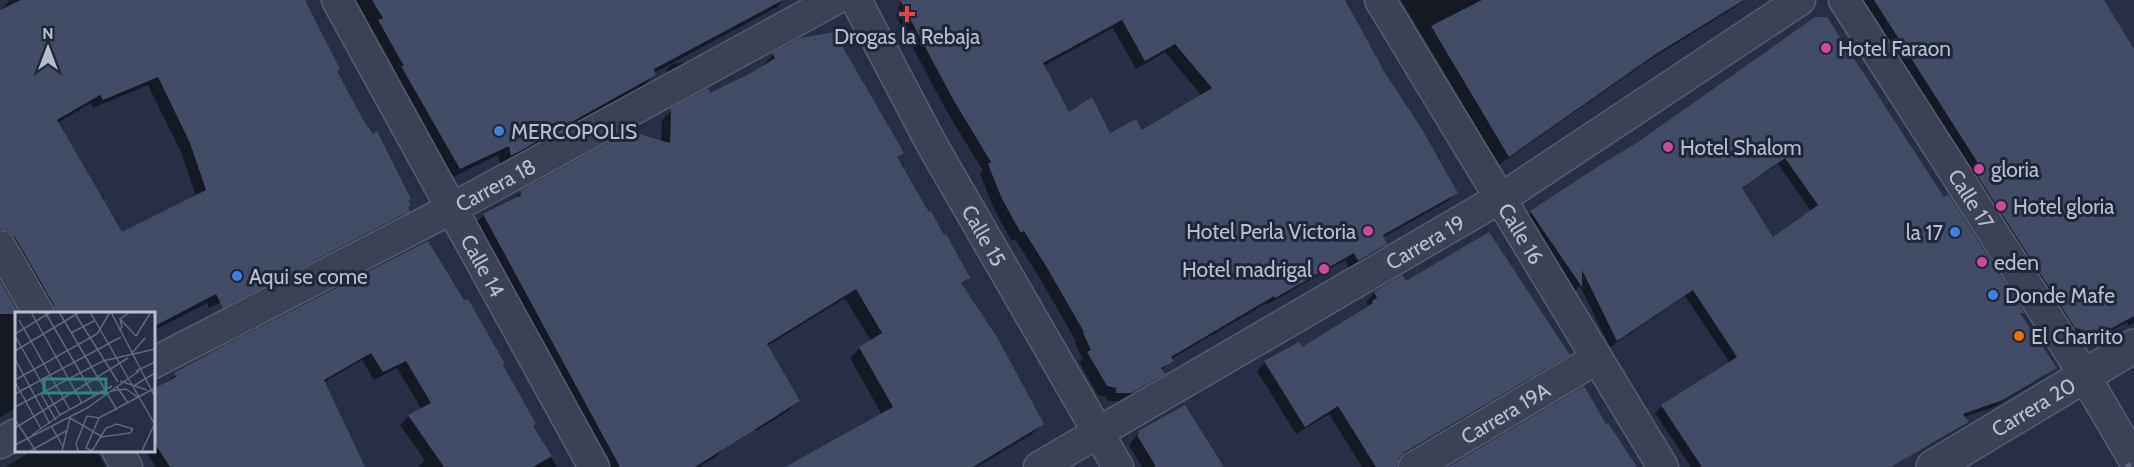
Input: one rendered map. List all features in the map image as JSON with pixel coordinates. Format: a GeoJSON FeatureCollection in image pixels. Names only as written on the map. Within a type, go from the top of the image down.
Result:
{"type":"FeatureCollection","features":[{"type":"Feature","properties":{"kind":"street","name":"Calle 14"},"geometry":{"type":"LineString","coordinates":[[337,0],[594,467]]}},
{"type":"Feature","properties":{"kind":"street","name":"Carrera 18"},"geometry":{"type":"LineString","coordinates":[[154,362],[452,209],[834,0]]}},
{"type":"Feature","properties":{"kind":"street","name":"Calle 15"},"geometry":{"type":"LineString","coordinates":[[856,0],[931,143],[1118,467]]}},
{"type":"Feature","properties":{"kind":"street","name":"Calle 16"},"geometry":{"type":"LineString","coordinates":[[1380,0],[1663,467]]}},
{"type":"Feature","properties":{"kind":"street","name":"Carrera 19"},"geometry":{"type":"LineString","coordinates":[[1039,467],[1499,198],[1800,0]]}},
{"type":"Feature","properties":{"kind":"street","name":"Calle 17"},"geometry":{"type":"LineString","coordinates":[[1844,0],[2084,376],[2134,460]]}},
{"type":"Feature","properties":{"kind":"street"},"geometry":{"type":"LineString","coordinates":[[0,246],[38,312]]}},
{"type":"Feature","properties":{"kind":"street","name":"Carrera 20"},"geometry":{"type":"LineString","coordinates":[[1933,467],[2134,346]]}},
{"type":"Feature","properties":{"kind":"street","name":"Carrera 19A"},"geometry":{"type":"LineString","coordinates":[[1414,467],[1596,359]]}},
{"type":"Feature","properties":{"kind":"street"},"geometry":{"type":"LineString","coordinates":[[0,443],[15,435]]}},
{"type":"Feature","properties":{"kind":"street"},"geometry":{"type":"LineString","coordinates":[[118,452],[127,467]]}},
{"type":"Feature","properties":{"kind":"building"},"geometry":{"type":"Polygon","coordinates":[[[21,0],[305,0],[340,69],[337,71],[362,118],[373,134],[377,131],[411,199],[408,200],[411,206],[408,207],[410,211],[223,308],[216,294],[154,326],[154,312],[56,312],[54,305],[15,237],[8,231],[0,229],[0,10],[21,0]],[[158,77],[103,100],[100,95],[57,120],[122,232],[206,190],[190,143],[158,77]]]}},
{"type":"Feature","properties":{"kind":"building"},"geometry":{"type":"Polygon","coordinates":[[[372,0],[783,0],[654,69],[656,75],[511,156],[509,146],[460,169],[401,66],[404,66],[378,20],[383,18],[372,0]]]}},
{"type":"Feature","properties":{"kind":"building"},"geometry":{"type":"Polygon","coordinates":[[[900,0],[1345,0],[1384,71],[1423,131],[1458,193],[1383,235],[1387,244],[1358,261],[1354,253],[1275,298],[1274,296],[1171,357],[1174,361],[1161,368],[1165,374],[1132,393],[1116,393],[1116,388],[1107,386],[1087,352],[1091,350],[1084,332],[1046,266],[1024,231],[1021,233],[1002,199],[988,164],[991,162],[954,101],[900,0]],[[1122,20],[1043,63],[1069,112],[1092,97],[1110,133],[1136,119],[1142,130],[1212,88],[1175,44],[1145,61],[1122,20]]]}},
{"type":"Feature","properties":{"kind":"building"},"geometry":{"type":"Polygon","coordinates":[[[1482,0],[1744,0],[1656,54],[1509,157],[1431,26],[1482,0]]]}},
{"type":"Feature","properties":{"kind":"building"},"geometry":{"type":"Polygon","coordinates":[[[1874,0],[2104,0],[2134,49],[2134,316],[2099,335],[2075,328],[1977,175],[1983,171],[1874,0]]]}},
{"type":"Feature","properties":{"kind":"building"},"geometry":{"type":"Polygon","coordinates":[[[1815,17],[1827,17],[1944,197],[1948,194],[2025,314],[2020,313],[2057,368],[2003,400],[1963,414],[1969,422],[1891,467],[1702,467],[1661,405],[1737,357],[1693,290],[1617,341],[1582,270],[1582,287],[1530,211],[1638,142],[1815,17]],[[1785,158],[1742,188],[1773,237],[1818,205],[1785,158]]]}},
{"type":"Feature","properties":{"kind":"building"},"geometry":{"type":"Polygon","coordinates":[[[834,32],[904,153],[897,157],[929,212],[931,211],[944,235],[946,234],[970,278],[961,283],[997,337],[1044,424],[973,467],[785,467],[893,407],[859,347],[882,333],[856,289],[767,344],[800,401],[695,467],[620,467],[483,214],[521,195],[520,191],[629,131],[670,143],[671,108],[708,88],[710,93],[751,73],[775,58],[772,53],[800,38],[834,32]]]}},
{"type":"Feature","properties":{"kind":"building"},"geometry":{"type":"Polygon","coordinates":[[[1489,232],[1570,355],[1405,452],[1399,458],[1397,467],[1376,467],[1338,406],[1305,427],[1264,361],[1299,342],[1302,347],[1373,303],[1372,301],[1377,298],[1374,292],[1402,275],[1406,281],[1489,232]]]}},
{"type":"Feature","properties":{"kind":"building"},"geometry":{"type":"Polygon","coordinates":[[[428,241],[464,300],[468,299],[536,424],[533,426],[552,456],[533,467],[444,467],[408,415],[431,403],[406,361],[383,372],[371,353],[324,380],[365,467],[170,467],[154,443],[154,388],[176,377],[174,373],[428,241]]]}},
{"type":"Feature","properties":{"kind":"building"},"geometry":{"type":"Polygon","coordinates":[[[0,281],[18,312],[0,314],[0,281]]]}},
{"type":"Feature","properties":{"kind":"building"},"geometry":{"type":"Polygon","coordinates":[[[1584,386],[1606,424],[1608,423],[1637,467],[1448,467],[1584,386]]]}},
{"type":"Feature","properties":{"kind":"building"},"geometry":{"type":"Polygon","coordinates":[[[1185,405],[1224,467],[1156,467],[1137,435],[1138,431],[1185,405]]]}},
{"type":"Feature","properties":{"kind":"railway"},"geometry":{"type":"LineString","coordinates":[[2126,467],[2134,462]]}},
{"type":"Feature","properties":{"kind":"place","name":"Drogas la Rebaja"},"geometry":{"type":"Point","coordinates":[907,14]}},
{"type":"Feature","properties":{"kind":"place","name":"Hotel Faraon"},"geometry":{"type":"Point","coordinates":[1826,48]}},
{"type":"Feature","properties":{"kind":"place","name":"MERCOPOLIS"},"geometry":{"type":"Point","coordinates":[499,131]}},
{"type":"Feature","properties":{"kind":"place","name":"Hotel Shalom"},"geometry":{"type":"Point","coordinates":[1668,147]}},
{"type":"Feature","properties":{"kind":"place","name":"gloria"},"geometry":{"type":"Point","coordinates":[1979,169]}},
{"type":"Feature","properties":{"kind":"place","name":"Hotel gloria"},"geometry":{"type":"Point","coordinates":[2001,206]}},
{"type":"Feature","properties":{"kind":"place","name":"Hotel Perla Victoria"},"geometry":{"type":"Point","coordinates":[1368,231]}},
{"type":"Feature","properties":{"kind":"place","name":"la 17"},"geometry":{"type":"Point","coordinates":[1955,232]}},
{"type":"Feature","properties":{"kind":"place","name":"eden"},"geometry":{"type":"Point","coordinates":[1982,262]}},
{"type":"Feature","properties":{"kind":"place","name":"Hotel madrigal"},"geometry":{"type":"Point","coordinates":[1324,269]}},
{"type":"Feature","properties":{"kind":"place","name":"Aqui se come"},"geometry":{"type":"Point","coordinates":[237,276]}},
{"type":"Feature","properties":{"kind":"place","name":"Donde Mafe"},"geometry":{"type":"Point","coordinates":[1993,295]}},
{"type":"Feature","properties":{"kind":"place","name":"El Charrito"},"geometry":{"type":"Point","coordinates":[2019,336]}}]}
